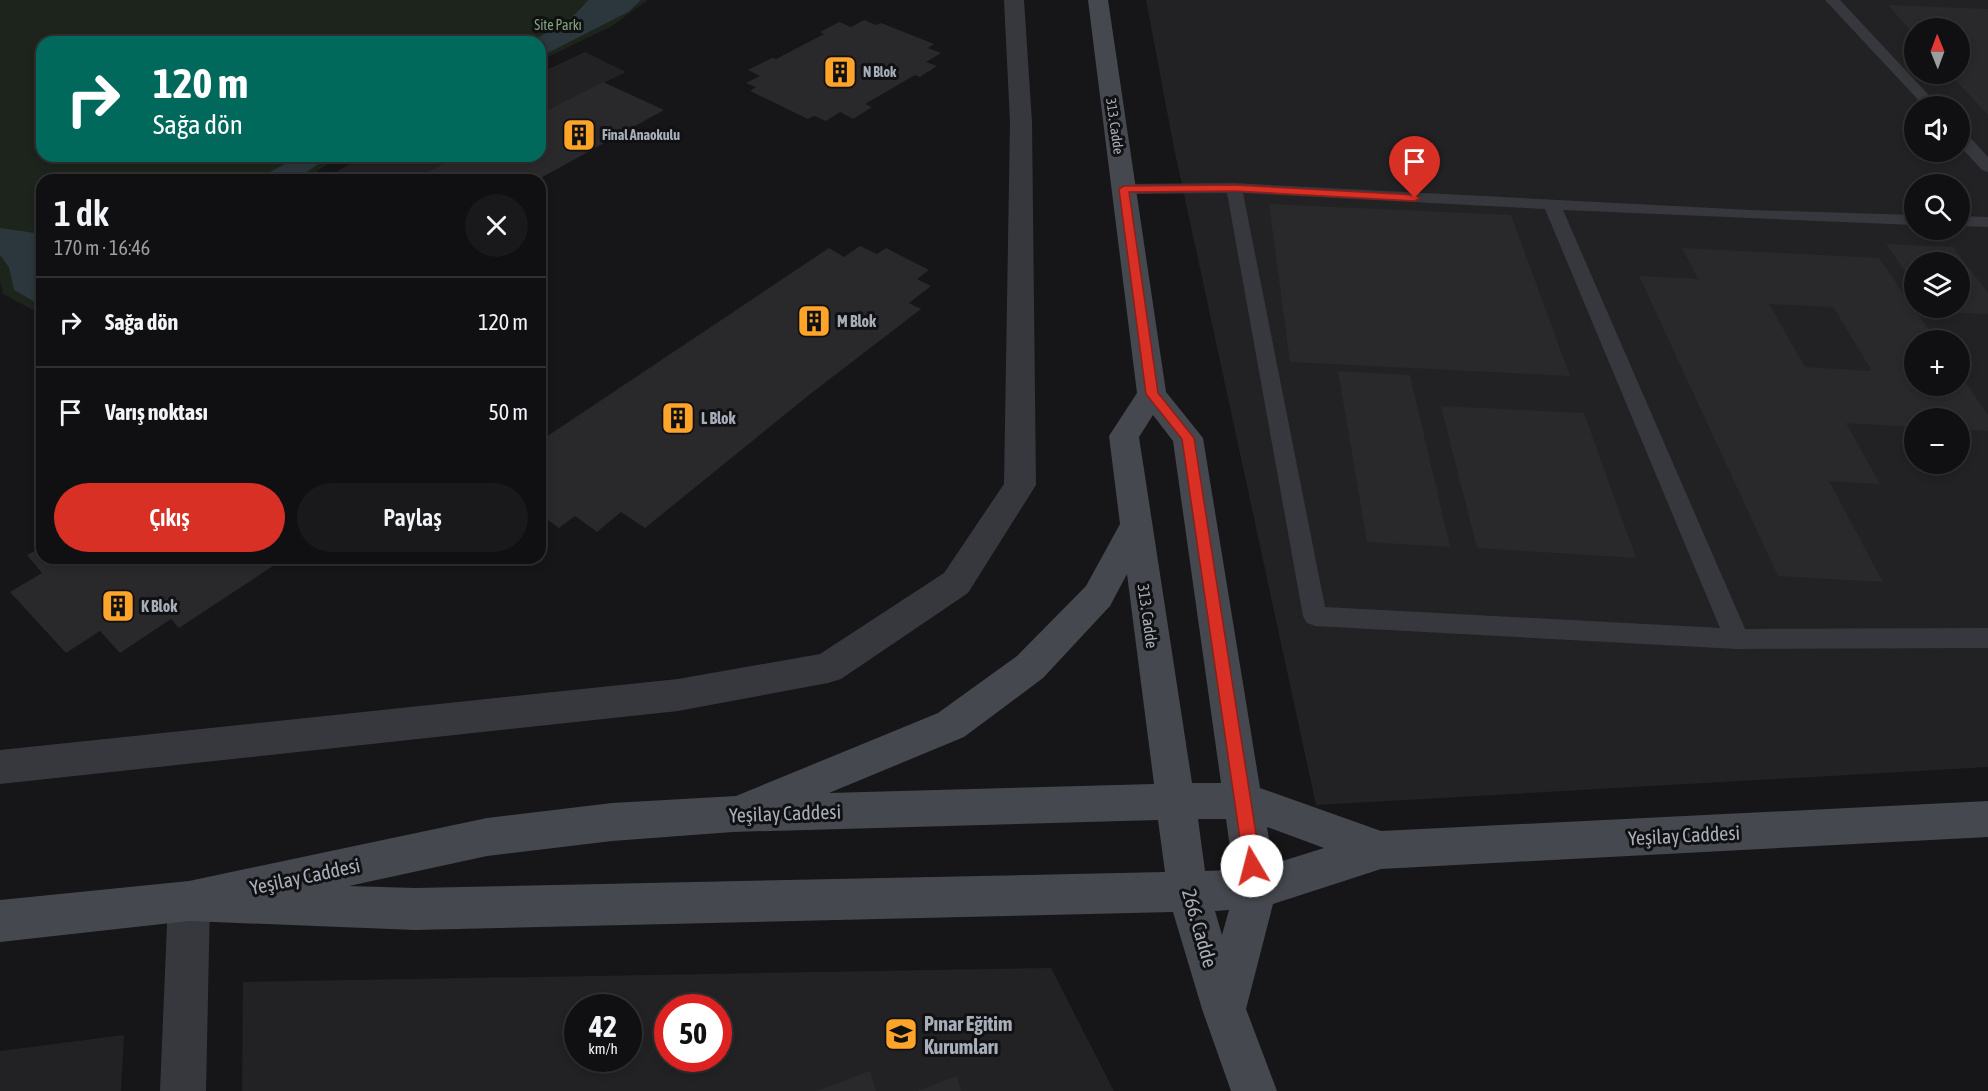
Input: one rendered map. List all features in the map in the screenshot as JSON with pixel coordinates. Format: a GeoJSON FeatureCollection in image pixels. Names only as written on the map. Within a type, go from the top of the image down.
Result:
{"type":"FeatureCollection","features":[{"type":"Feature","properties":{"kind":"main road","name":"313. Cadde"},"geometry":{"type":"LineString","coordinates":[[1098,0],[1152,394],[1124,436],[1181,846]]}},
{"type":"Feature","properties":{"kind":"main road"},"geometry":{"type":"LineString","coordinates":[[1152,394],[1188,438],[1243,800]]}},
{"type":"Feature","properties":{"kind":"main road"},"geometry":{"type":"LineString","coordinates":[[733,814],[951,725],[1030,667],[1098,596],[1135,527]]}},
{"type":"Feature","properties":{"kind":"main road","name":"Yeşilay Caddesi"},"geometry":{"type":"LineString","coordinates":[[0,921],[189,901],[487,837],[612,822],[733,814],[1243,800],[1381,850]]}},
{"type":"Feature","properties":{"kind":"main road","name":"266. Cadde"},"geometry":{"type":"LineString","coordinates":[[1224,1009],[1256,889],[1243,800]]}},
{"type":"Feature","properties":{"kind":"main road","name":"Yeşilay Caddesi"},"geometry":{"type":"LineString","coordinates":[[189,901],[415,909],[1256,889],[1381,850],[1988,819]]}},
{"type":"Feature","properties":{"kind":"main road","name":"266. Cadde"},"geometry":{"type":"LineString","coordinates":[[1181,846],[1188,892],[1224,1009],[1254,1091]]}},
{"type":"Feature","properties":{"kind":"street"},"geometry":{"type":"LineString","coordinates":[[0,766],[678,695],[828,668],[956,583],[1020,485],[1021,122],[1014,0]]}},
{"type":"Feature","properties":{"kind":"street"},"geometry":{"type":"LineString","coordinates":[[183,1091],[189,901]]}},
{"type":"Feature","properties":{"kind":"lane"},"geometry":{"type":"LineString","coordinates":[[1832,0],[1923,96]]}},
{"type":"Feature","properties":{"kind":"lane"},"geometry":{"type":"LineString","coordinates":[[1970,147],[1988,166]]}},
{"type":"Feature","properties":{"kind":"lane"},"geometry":{"type":"LineString","coordinates":[[1234,188],[1315,616],[1737,639],[1988,638]]}},
{"type":"Feature","properties":{"kind":"lane"},"geometry":{"type":"LineString","coordinates":[[1124,189],[1234,188],[1751,215],[1904,220]]}},
{"type":"Feature","properties":{"kind":"lane"},"geometry":{"type":"LineString","coordinates":[[1552,205],[1737,639]]}},
{"type":"Feature","properties":{"kind":"lane"},"geometry":{"type":"LineString","coordinates":[[1970,221],[1988,222]]}},
{"type":"Feature","properties":{"kind":"shaded area"},"geometry":{"type":"Polygon","coordinates":[[[588,0],[641,0],[628,12],[546,54],[546,36],[540,36],[569,19],[588,0]]]}},
{"type":"Feature","properties":{"kind":"shaded area"},"geometry":{"type":"Polygon","coordinates":[[[1146,0],[1988,0],[1988,767],[1316,805],[1174,148],[1146,0]]]}},
{"type":"Feature","properties":{"kind":"shaded area"},"geometry":{"type":"Polygon","coordinates":[[[585,52],[626,72],[546,111],[546,70],[585,52]]]}},
{"type":"Feature","properties":{"kind":"shaded area"},"geometry":{"type":"Polygon","coordinates":[[[289,162],[322,162],[303,174],[266,174],[289,162]]]}},
{"type":"Feature","properties":{"kind":"shaded area"},"geometry":{"type":"Polygon","coordinates":[[[353,162],[446,162],[424,174],[333,174],[353,162]]]}},
{"type":"Feature","properties":{"kind":"shaded area"},"geometry":{"type":"Polygon","coordinates":[[[0,228],[36,233],[36,303],[14,290],[9,267],[0,255],[0,228]]]}},
{"type":"Feature","properties":{"kind":"shaded area","name":"Pınar Eğitim Kurumları"},"geometry":{"type":"Polygon","coordinates":[[[1051,968],[1114,1091],[242,1091],[243,982],[1051,968]]]}},
{"type":"Feature","properties":{"kind":"shaded area"},"geometry":{"type":"Polygon","coordinates":[[[124,1035],[121,1091],[0,1091],[0,1051],[124,1035]]]}},
{"type":"Feature","properties":{"kind":"green space","name":"Site Parkı"},"geometry":{"type":"Polygon","coordinates":[[[0,0],[648,0],[612,26],[546,58],[546,36],[36,36],[36,162],[330,162],[314,174],[36,174],[36,312],[3,294],[0,281],[0,0]]]}},
{"type":"Feature","properties":{"kind":"building"},"geometry":{"type":"Polygon","coordinates":[[[1888,5],[1988,9],[1988,115],[1959,84],[1970,84],[1970,18],[1904,18],[1904,23],[1888,5]]]}},
{"type":"Feature","properties":{"kind":"building","name":"N Blok"},"geometry":{"type":"Polygon","coordinates":[[[864,20],[876,25],[881,23],[934,44],[928,48],[941,53],[926,62],[937,66],[920,77],[915,75],[865,104],[872,107],[853,119],[840,112],[826,121],[814,116],[808,119],[750,91],[756,87],[746,83],[760,76],[748,70],[772,58],[776,59],[824,34],[820,32],[839,22],[851,27],[864,20]]]}},
{"type":"Feature","properties":{"kind":"building","name":"Final Anaokulu"},"geometry":{"type":"Polygon","coordinates":[[[603,82],[664,110],[546,175],[424,174],[446,162],[546,162],[546,111],[603,82]]]}},
{"type":"Feature","properties":{"kind":"building"},"geometry":{"type":"Polygon","coordinates":[[[1269,204],[1511,215],[1570,376],[1290,362],[1269,204]]]}},
{"type":"Feature","properties":{"kind":"building"},"geometry":{"type":"Polygon","coordinates":[[[1886,244],[1953,247],[1957,252],[1904,252],[1904,270],[1886,244]]]}},
{"type":"Feature","properties":{"kind":"building","name":"L Blok"},"geometry":{"type":"Polygon","coordinates":[[[860,246],[877,254],[886,248],[929,270],[917,279],[931,286],[909,303],[921,309],[809,395],[645,528],[621,512],[597,532],[575,516],[559,528],[546,518],[546,437],[829,248],[844,257],[860,246]]]}},
{"type":"Feature","properties":{"kind":"building"},"geometry":{"type":"Polygon","coordinates":[[[1682,248],[1879,258],[1904,294],[1904,318],[1921,318],[1929,330],[1904,330],[1904,396],[1970,396],[1970,389],[1988,415],[1988,431],[1970,430],[1970,408],[1904,408],[1904,426],[1846,423],[1880,484],[1829,481],[1883,582],[1778,576],[1639,276],[1698,279],[1682,248]],[[1769,304],[1805,367],[1872,371],[1833,307],[1769,304]]]}},
{"type":"Feature","properties":{"kind":"building"},"geometry":{"type":"Polygon","coordinates":[[[1970,269],[1988,293],[1988,314],[1970,313],[1970,269]]]}},
{"type":"Feature","properties":{"kind":"building"},"geometry":{"type":"Polygon","coordinates":[[[1338,371],[1410,375],[1450,547],[1367,542],[1338,371]]]}},
{"type":"Feature","properties":{"kind":"building"},"geometry":{"type":"Polygon","coordinates":[[[1441,406],[1584,413],[1636,558],[1477,548],[1441,406]]]}},
{"type":"Feature","properties":{"kind":"building","name":"K Blok"},"geometry":{"type":"Polygon","coordinates":[[[36,550],[36,564],[276,564],[179,628],[171,619],[120,653],[100,631],[66,653],[10,592],[42,573],[27,555],[36,550]]]}},
{"type":"Feature","properties":{"kind":"building"},"geometry":{"type":"Polygon","coordinates":[[[870,1071],[876,1091],[817,1091],[870,1071]]]}},
{"type":"Feature","properties":{"kind":"building"},"geometry":{"type":"Polygon","coordinates":[[[957,1076],[961,1091],[917,1091],[957,1076]]]}},
{"type":"Feature","properties":{"kind":"place","name":"N Blok"},"geometry":{"type":"Point","coordinates":[840,72]}},
{"type":"Feature","properties":{"kind":"place","name":"Final Anaokulu"},"geometry":{"type":"Point","coordinates":[579,135]}},
{"type":"Feature","properties":{"kind":"place","name":"M Blok"},"geometry":{"type":"Point","coordinates":[814,321]}},
{"type":"Feature","properties":{"kind":"place","name":"L Blok"},"geometry":{"type":"Point","coordinates":[678,418]}},
{"type":"Feature","properties":{"kind":"place","name":"K Blok"},"geometry":{"type":"Point","coordinates":[118,606]}},
{"type":"Feature","properties":{"kind":"place","name":"Pınar Eğitim Kurumları"},"geometry":{"type":"Point","coordinates":[901,1034]}},
{"type":"Feature","properties":{"kind":"route"},"geometry":{"type":"LineString","coordinates":[[1252,866],[1188,438],[1152,394],[1124,189],[1234,188],[1415,198]]}}]}
